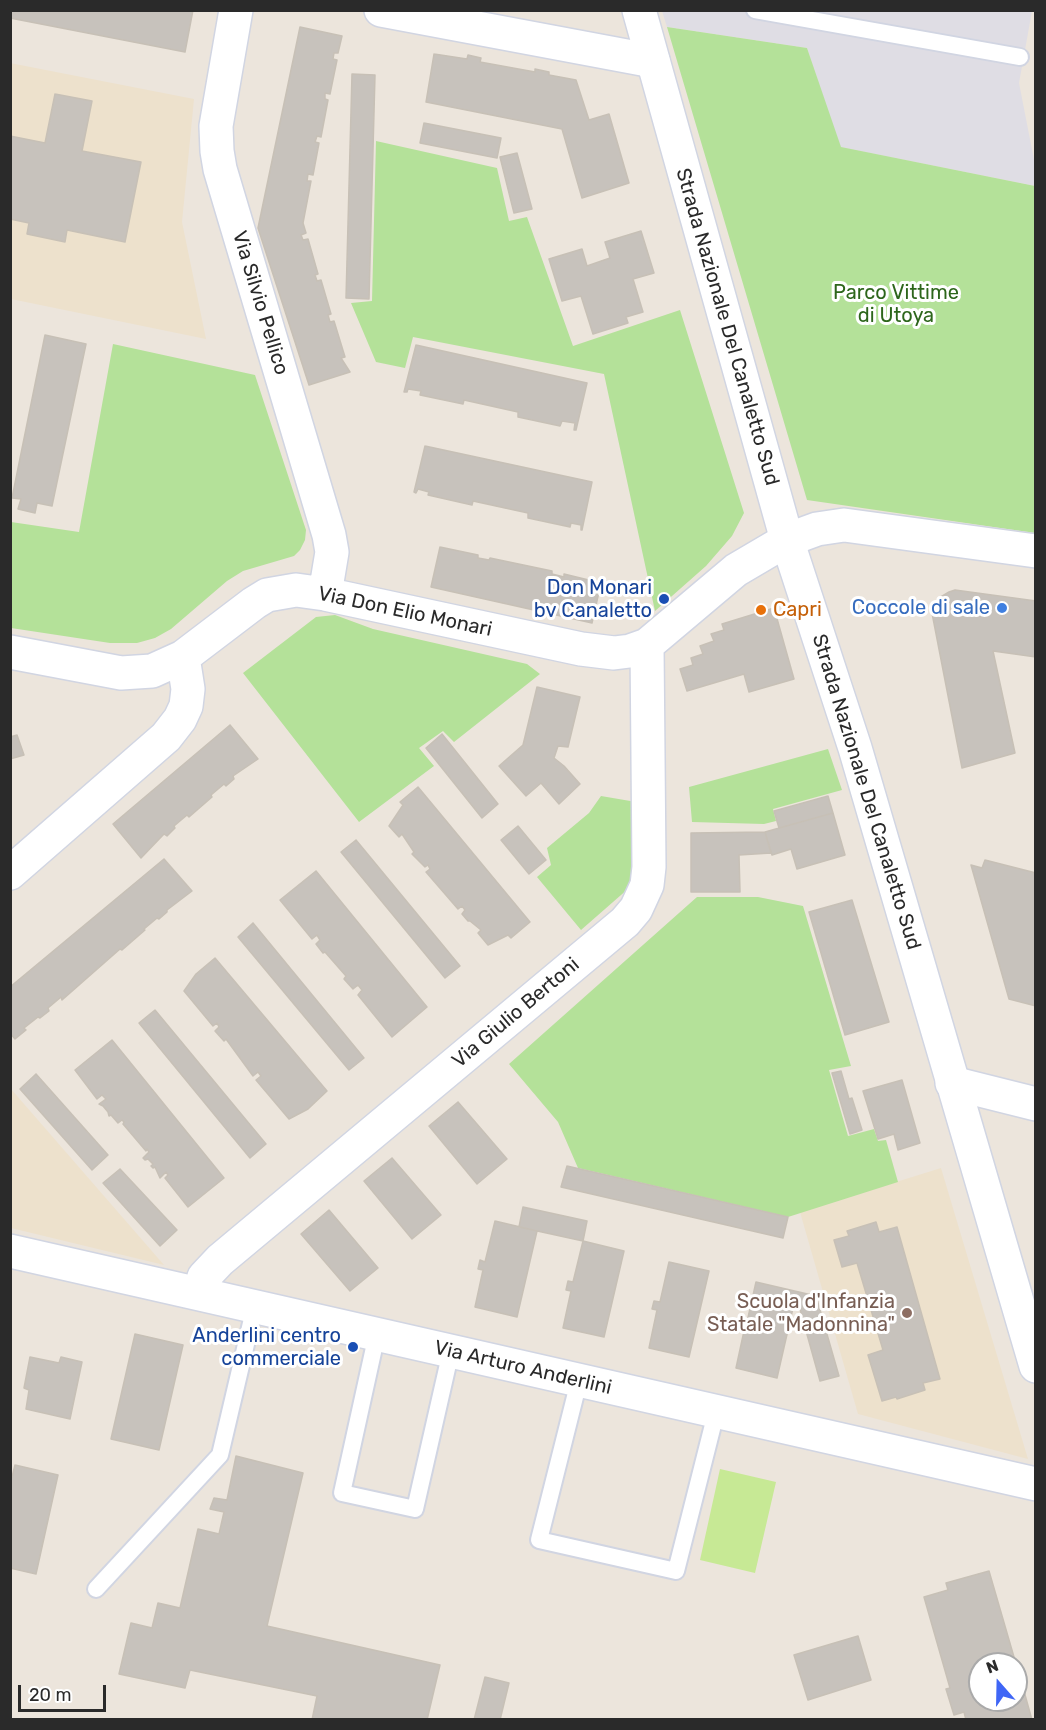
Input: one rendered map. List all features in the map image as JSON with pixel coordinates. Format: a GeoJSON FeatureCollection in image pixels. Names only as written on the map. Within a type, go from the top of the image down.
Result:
{"type":"FeatureCollection","features":[{"type":"Feature","properties":{"kind":"street","name":"Via Silvio Pellico"},"geometry":{"type":"LineString","coordinates":[[236,10],[216,126],[217,152],[220,169],[329,535],[332,552],[325,594]]}},
{"type":"Feature","properties":{"kind":"street"},"geometry":{"type":"LineString","coordinates":[[381,10],[653,61]]}},
{"type":"Feature","properties":{"kind":"street","name":"Strada Nazionale Del Canaletto Sud"},"geometry":{"type":"LineString","coordinates":[[639,10],[787,540],[855,748],[1035,1366]]}},
{"type":"Feature","properties":{"kind":"street","name":"Via Don Elio Monari"},"geometry":{"type":"LineString","coordinates":[[10,652],[121,673],[152,671],[183,657],[254,603],[267,596],[296,590],[325,594],[600,652],[630,651],[647,645],[736,570],[787,540],[817,529],[844,525],[1035,551]]}},
{"type":"Feature","properties":{"kind":"street","name":"Via Giulio Bertoni"},"geometry":{"type":"LineString","coordinates":[[199,1293],[204,1277],[220,1260],[616,929],[636,909],[647,885],[649,867],[647,645]]}},
{"type":"Feature","properties":{"kind":"street"},"geometry":{"type":"LineString","coordinates":[[10,873],[173,728],[186,706],[188,689],[183,657]]}},
{"type":"Feature","properties":{"kind":"street"},"geometry":{"type":"LineString","coordinates":[[952,1083],[1035,1104]]}},
{"type":"Feature","properties":{"kind":"street","name":"Via Arturo Anderlini"},"geometry":{"type":"LineString","coordinates":[[10,1251],[1035,1484]]}},
{"type":"Feature","properties":{"kind":"lane"},"geometry":{"type":"LineString","coordinates":[[755,10],[1020,57]]}},
{"type":"Feature","properties":{"kind":"lane"},"geometry":{"type":"LineString","coordinates":[[96,1589],[220,1455],[255,1306]]}},
{"type":"Feature","properties":{"kind":"lane"},"geometry":{"type":"LineString","coordinates":[[376,1334],[342,1493],[415,1509],[451,1351]]}},
{"type":"Feature","properties":{"kind":"lane"},"geometry":{"type":"LineString","coordinates":[[579,1381],[539,1540],[676,1571],[716,1413]]}},
{"type":"Feature","properties":{"kind":"shaded area"},"geometry":{"type":"Polygon","coordinates":[[[662,11],[1032,11],[1019,83],[1035,165],[1035,186],[840,147],[807,48],[667,27],[662,11]]]}},
{"type":"Feature","properties":{"kind":"shaded area"},"geometry":{"type":"Polygon","coordinates":[[[10,63],[194,99],[182,222],[206,339],[11,299],[10,63]]]}},
{"type":"Feature","properties":{"kind":"shaded area"},"geometry":{"type":"Polygon","coordinates":[[[11,1089],[164,1265],[11,1228],[11,1089]]]}},
{"type":"Feature","properties":{"kind":"shaded area","name":"Scuola d'Infanzia Statale \"Madonnina\""},"geometry":{"type":"Polygon","coordinates":[[[941,1168],[1028,1459],[858,1414],[800,1212],[941,1168]]]}},
{"type":"Feature","properties":{"kind":"green space","name":"Parco Vittime di Utoya"},"geometry":{"type":"Polygon","coordinates":[[[667,27],[807,48],[841,147],[1035,186],[1035,533],[807,500],[667,27]]]}},
{"type":"Feature","properties":{"kind":"green space"},"geometry":{"type":"Polygon","coordinates":[[[376,141],[497,168],[509,221],[527,217],[573,346],[680,310],[744,513],[732,536],[706,566],[655,611],[604,374],[413,337],[405,368],[376,362],[351,303],[372,301],[376,141]]]}},
{"type":"Feature","properties":{"kind":"green space"},"geometry":{"type":"Polygon","coordinates":[[[113,344],[255,375],[306,530],[305,540],[294,556],[243,571],[227,581],[171,629],[155,638],[137,643],[110,643],[11,628],[11,522],[79,532],[113,344]]]}},
{"type":"Feature","properties":{"kind":"green space"},"geometry":{"type":"Polygon","coordinates":[[[335,615],[373,629],[527,664],[540,674],[454,742],[443,731],[419,748],[434,766],[359,822],[243,673],[316,617],[335,615]]]}},
{"type":"Feature","properties":{"kind":"green space"},"geometry":{"type":"Polygon","coordinates":[[[828,749],[842,790],[773,809],[776,821],[764,824],[692,822],[689,787],[828,749]]]}},
{"type":"Feature","properties":{"kind":"green space"},"geometry":{"type":"Polygon","coordinates":[[[601,796],[642,803],[644,861],[629,888],[581,930],[537,877],[551,865],[547,848],[589,813],[601,796]]]}},
{"type":"Feature","properties":{"kind":"green space"},"geometry":{"type":"Polygon","coordinates":[[[697,897],[758,897],[803,906],[851,1066],[829,1070],[848,1136],[874,1129],[878,1141],[886,1140],[898,1182],[788,1217],[578,1168],[558,1122],[509,1064],[697,897]]]}},
{"type":"Feature","properties":{"kind":"green space"},"geometry":{"type":"Polygon","coordinates":[[[720,1469],[776,1482],[755,1573],[700,1560],[720,1469]]]}},
{"type":"Feature","properties":{"kind":"building"},"geometry":{"type":"Polygon","coordinates":[[[10,10],[193,10],[185,52],[10,18],[10,10]]]}},
{"type":"Feature","properties":{"kind":"building"},"geometry":{"type":"Polygon","coordinates":[[[300,27],[342,36],[338,53],[334,53],[333,59],[337,60],[330,94],[325,93],[325,99],[328,100],[321,137],[317,136],[315,142],[319,143],[313,175],[308,174],[307,181],[311,181],[303,223],[306,233],[301,235],[303,240],[308,239],[318,274],[315,275],[317,281],[321,280],[331,314],[328,315],[330,322],[334,321],[345,357],[341,358],[350,372],[309,385],[258,228],[300,27]]]}},
{"type":"Feature","properties":{"kind":"building"},"geometry":{"type":"Polygon","coordinates":[[[434,54],[467,59],[468,55],[481,58],[480,62],[535,72],[535,69],[549,72],[549,75],[576,80],[589,120],[609,114],[629,183],[582,198],[562,129],[426,102],[434,54]]]}},
{"type":"Feature","properties":{"kind":"building"},"geometry":{"type":"Polygon","coordinates":[[[352,74],[375,75],[369,299],[346,298],[352,74]]]}},
{"type":"Feature","properties":{"kind":"building"},"geometry":{"type":"Polygon","coordinates":[[[55,94],[92,101],[82,151],[141,162],[125,242],[67,230],[65,242],[27,234],[29,223],[10,219],[10,136],[45,143],[55,94]]]}},
{"type":"Feature","properties":{"kind":"building"},"geometry":{"type":"Polygon","coordinates":[[[424,123],[501,138],[497,158],[420,143],[424,123]]]}},
{"type":"Feature","properties":{"kind":"building"},"geometry":{"type":"Polygon","coordinates":[[[517,153],[532,209],[514,213],[500,157],[517,153]]]}},
{"type":"Feature","properties":{"kind":"building"},"geometry":{"type":"Polygon","coordinates":[[[641,231],[654,273],[633,279],[643,312],[626,317],[628,323],[593,334],[581,296],[562,301],[549,259],[582,249],[587,266],[610,258],[605,242],[641,231]]]}},
{"type":"Feature","properties":{"kind":"building"},"geometry":{"type":"Polygon","coordinates":[[[45,335],[86,344],[52,506],[37,503],[35,513],[18,509],[21,499],[12,498],[45,335]]]}},
{"type":"Feature","properties":{"kind":"building"},"geometry":{"type":"Polygon","coordinates":[[[416,345],[587,383],[576,430],[574,430],[575,423],[562,421],[560,426],[518,417],[518,412],[464,400],[463,404],[420,395],[421,391],[408,389],[404,392],[416,345]]]}},
{"type":"Feature","properties":{"kind":"building"},"geometry":{"type":"Polygon","coordinates":[[[425,446],[592,482],[582,530],[581,525],[571,523],[570,527],[528,518],[528,513],[473,501],[472,505],[428,495],[429,492],[418,489],[416,493],[414,492],[425,446]]]}},
{"type":"Feature","properties":{"kind":"building"},"geometry":{"type":"Polygon","coordinates":[[[440,547],[478,555],[478,558],[489,560],[490,558],[552,571],[552,574],[564,577],[564,574],[601,583],[592,623],[431,587],[440,547]]]}},
{"type":"Feature","properties":{"kind":"building"},"geometry":{"type":"Polygon","coordinates":[[[955,590],[1036,601],[1036,657],[993,651],[1015,753],[962,768],[932,613],[939,598],[955,590]]]}},
{"type":"Feature","properties":{"kind":"building"},"geometry":{"type":"Polygon","coordinates":[[[774,608],[794,679],[749,692],[744,674],[687,691],[680,669],[693,665],[691,658],[703,654],[700,646],[714,641],[711,634],[724,630],[722,624],[774,608]]]}},
{"type":"Feature","properties":{"kind":"building"},"geometry":{"type":"Polygon","coordinates":[[[537,687],[580,697],[568,747],[558,746],[554,758],[580,784],[559,804],[541,783],[526,796],[499,766],[523,745],[537,687]]]}},
{"type":"Feature","properties":{"kind":"building"},"geometry":{"type":"Polygon","coordinates":[[[230,725],[258,759],[233,776],[234,779],[226,786],[224,784],[189,817],[187,815],[174,826],[175,828],[167,836],[164,834],[141,858],[113,824],[230,725]]]}},
{"type":"Feature","properties":{"kind":"building"},"geometry":{"type":"Polygon","coordinates":[[[442,734],[498,804],[482,818],[426,748],[442,734]]]}},
{"type":"Feature","properties":{"kind":"building"},"geometry":{"type":"Polygon","coordinates":[[[17,735],[24,755],[10,759],[10,737],[17,735]]]}},
{"type":"Feature","properties":{"kind":"building"},"geometry":{"type":"Polygon","coordinates":[[[418,787],[530,922],[511,938],[508,935],[488,945],[478,933],[481,930],[462,914],[465,910],[462,906],[458,909],[426,872],[430,869],[428,865],[425,867],[412,854],[414,852],[402,834],[399,837],[389,826],[403,805],[400,802],[418,787]]]}},
{"type":"Feature","properties":{"kind":"building"},"geometry":{"type":"Polygon","coordinates":[[[828,796],[833,813],[779,828],[774,811],[828,796]]]}},
{"type":"Feature","properties":{"kind":"building"},"geometry":{"type":"Polygon","coordinates":[[[833,813],[845,855],[797,869],[791,849],[772,855],[765,832],[833,813]]]}},
{"type":"Feature","properties":{"kind":"building"},"geometry":{"type":"Polygon","coordinates":[[[518,826],[546,860],[529,874],[501,840],[518,826]]]}},
{"type":"Feature","properties":{"kind":"building"},"geometry":{"type":"Polygon","coordinates":[[[765,832],[771,853],[739,855],[740,892],[691,892],[691,833],[765,832]]]}},
{"type":"Feature","properties":{"kind":"building"},"geometry":{"type":"Polygon","coordinates":[[[356,840],[460,966],[445,978],[341,852],[356,840]]]}},
{"type":"Feature","properties":{"kind":"building"},"geometry":{"type":"Polygon","coordinates":[[[164,859],[192,891],[159,919],[157,918],[122,950],[120,949],[62,1000],[61,997],[48,1008],[49,1011],[24,1028],[26,1030],[15,1039],[10,1033],[10,987],[164,859]]]}},
{"type":"Feature","properties":{"kind":"building"},"geometry":{"type":"Polygon","coordinates":[[[985,860],[1036,873],[1036,1006],[1009,999],[971,865],[982,868],[985,860]]]}},
{"type":"Feature","properties":{"kind":"building"},"geometry":{"type":"Polygon","coordinates":[[[316,871],[427,1007],[392,1037],[358,995],[362,990],[358,985],[353,989],[344,979],[346,976],[316,944],[320,940],[317,935],[312,939],[280,900],[316,871]]]}},
{"type":"Feature","properties":{"kind":"building"},"geometry":{"type":"Polygon","coordinates":[[[852,900],[889,1022],[845,1035],[809,912],[852,900]]]}},
{"type":"Feature","properties":{"kind":"building"},"geometry":{"type":"Polygon","coordinates":[[[253,923],[364,1058],[349,1070],[238,937],[253,923]]]}},
{"type":"Feature","properties":{"kind":"building"},"geometry":{"type":"Polygon","coordinates":[[[215,958],[327,1091],[308,1109],[289,1119],[256,1080],[261,1076],[258,1072],[253,1076],[226,1039],[224,1041],[215,1031],[219,1027],[217,1023],[213,1026],[184,991],[196,974],[215,958]]]}},
{"type":"Feature","properties":{"kind":"building"},"geometry":{"type":"Polygon","coordinates":[[[155,1010],[266,1144],[250,1158],[139,1023],[155,1010]]]}},
{"type":"Feature","properties":{"kind":"building"},"geometry":{"type":"Polygon","coordinates":[[[112,1040],[224,1178],[188,1207],[165,1178],[168,1175],[166,1172],[160,1178],[155,1167],[151,1166],[153,1164],[143,1158],[149,1152],[123,1124],[124,1122],[122,1120],[118,1123],[99,1104],[106,1099],[102,1095],[97,1099],[75,1070],[112,1040]]]}},
{"type":"Feature","properties":{"kind":"building"},"geometry":{"type":"Polygon","coordinates":[[[841,1071],[849,1099],[852,1098],[862,1130],[850,1134],[832,1073],[841,1071]]]}},
{"type":"Feature","properties":{"kind":"building"},"geometry":{"type":"Polygon","coordinates":[[[36,1074],[108,1155],[92,1170],[20,1089],[36,1074]]]}},
{"type":"Feature","properties":{"kind":"building"},"geometry":{"type":"Polygon","coordinates":[[[902,1080],[920,1143],[898,1150],[894,1134],[878,1139],[863,1091],[902,1080]]]}},
{"type":"Feature","properties":{"kind":"building"},"geometry":{"type":"Polygon","coordinates":[[[458,1102],[507,1159],[477,1184],[429,1126],[458,1102]]]}},
{"type":"Feature","properties":{"kind":"building"},"geometry":{"type":"Polygon","coordinates":[[[392,1158],[441,1215],[412,1239],[364,1181],[392,1158]]]}},
{"type":"Feature","properties":{"kind":"building"},"geometry":{"type":"Polygon","coordinates":[[[567,1166],[788,1217],[783,1238],[561,1187],[567,1166]]]}},
{"type":"Feature","properties":{"kind":"building"},"geometry":{"type":"Polygon","coordinates":[[[120,1169],[177,1230],[160,1246],[103,1183],[120,1169]]]}},
{"type":"Feature","properties":{"kind":"building"},"geometry":{"type":"Polygon","coordinates":[[[523,1207],[587,1221],[583,1241],[519,1227],[523,1207]]]}},
{"type":"Feature","properties":{"kind":"building"},"geometry":{"type":"Polygon","coordinates":[[[329,1210],[378,1268],[350,1291],[301,1234],[329,1210]]]}},
{"type":"Feature","properties":{"kind":"building"},"geometry":{"type":"Polygon","coordinates":[[[495,1221],[537,1231],[517,1317],[475,1307],[483,1270],[478,1269],[480,1260],[485,1262],[495,1221]]]}},
{"type":"Feature","properties":{"kind":"building"},"geometry":{"type":"Polygon","coordinates":[[[876,1222],[879,1232],[897,1227],[940,1379],[923,1383],[925,1390],[882,1401],[868,1355],[883,1350],[857,1263],[842,1267],[834,1240],[849,1236],[847,1231],[876,1222]]]}},
{"type":"Feature","properties":{"kind":"building"},"geometry":{"type":"Polygon","coordinates":[[[583,1241],[624,1251],[604,1337],[563,1328],[571,1291],[566,1290],[568,1281],[573,1282],[583,1241]]]}},
{"type":"Feature","properties":{"kind":"building"},"geometry":{"type":"Polygon","coordinates":[[[669,1262],[709,1271],[689,1357],[649,1348],[657,1310],[652,1309],[654,1301],[660,1302],[669,1262]]]}},
{"type":"Feature","properties":{"kind":"building"},"geometry":{"type":"Polygon","coordinates":[[[756,1282],[816,1296],[839,1376],[820,1381],[796,1295],[777,1378],[736,1368],[744,1331],[739,1329],[741,1321],[747,1322],[756,1282]]]}},
{"type":"Feature","properties":{"kind":"building"},"geometry":{"type":"Polygon","coordinates":[[[135,1334],[183,1345],[159,1450],[111,1439],[135,1334]]]}},
{"type":"Feature","properties":{"kind":"building"},"geometry":{"type":"Polygon","coordinates":[[[30,1357],[59,1363],[61,1357],[82,1362],[70,1419],[26,1409],[29,1390],[24,1388],[30,1357]]]}},
{"type":"Feature","properties":{"kind":"building"},"geometry":{"type":"Polygon","coordinates":[[[236,1456],[303,1473],[267,1626],[440,1665],[427,1720],[312,1720],[317,1696],[190,1670],[185,1688],[119,1674],[131,1623],[152,1628],[158,1603],[180,1608],[198,1529],[219,1534],[224,1512],[210,1509],[214,1498],[227,1500],[236,1456]]]}},
{"type":"Feature","properties":{"kind":"building"},"geometry":{"type":"Polygon","coordinates":[[[15,1465],[58,1475],[36,1574],[10,1568],[10,1485],[15,1465]]]}},
{"type":"Feature","properties":{"kind":"building"},"geometry":{"type":"Polygon","coordinates":[[[989,1571],[1013,1652],[968,1652],[968,1712],[1028,1712],[1028,1706],[1032,1720],[966,1720],[964,1712],[954,1715],[946,1689],[950,1688],[924,1597],[948,1590],[946,1583],[989,1571]]]}},
{"type":"Feature","properties":{"kind":"building"},"geometry":{"type":"Polygon","coordinates":[[[858,1636],[871,1680],[808,1700],[794,1655],[858,1636]]]}},
{"type":"Feature","properties":{"kind":"building"},"geometry":{"type":"Polygon","coordinates":[[[485,1677],[509,1683],[500,1720],[474,1720],[485,1677]]]}},
{"type":"Feature","properties":{"kind":"place","name":"Don Monari bv Canaletto"},"geometry":{"type":"Point","coordinates":[664,599]}},
{"type":"Feature","properties":{"kind":"place","name":"Coccole di sale"},"geometry":{"type":"Point","coordinates":[1002,608]}},
{"type":"Feature","properties":{"kind":"place","name":"Capri"},"geometry":{"type":"Point","coordinates":[761,610]}},
{"type":"Feature","properties":{"kind":"place","name":"Scuola d'Infanzia Statale \"Madonnina\""},"geometry":{"type":"Point","coordinates":[907,1313]}},
{"type":"Feature","properties":{"kind":"place","name":"Anderlini centro commerciale"},"geometry":{"type":"Point","coordinates":[353,1347]}}]}
